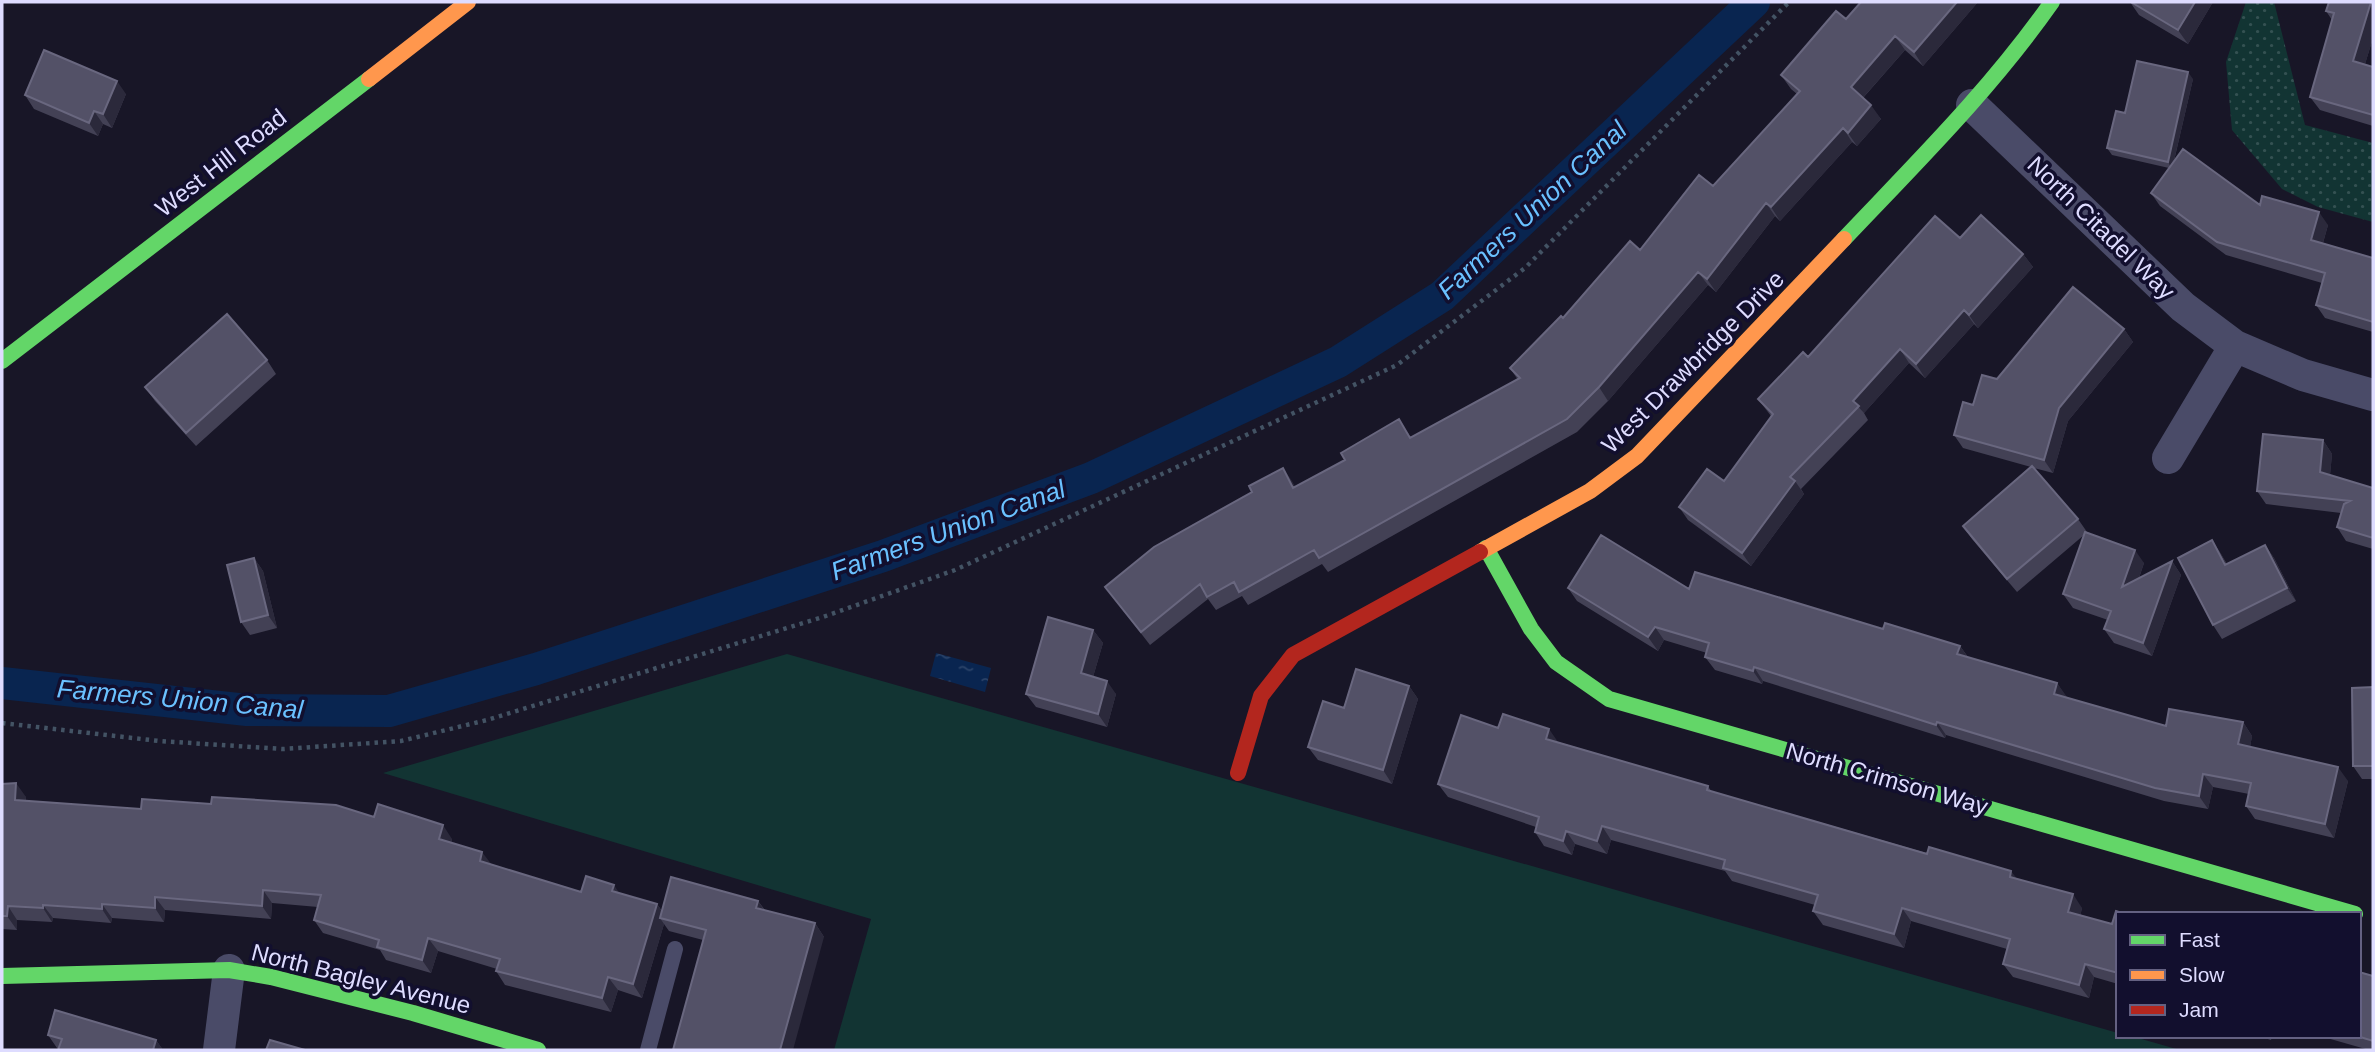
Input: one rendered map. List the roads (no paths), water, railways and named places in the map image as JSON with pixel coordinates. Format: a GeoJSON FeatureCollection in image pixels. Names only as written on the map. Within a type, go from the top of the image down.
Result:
{"type":"FeatureCollection","features":[{"type":"Feature","properties":{"kind":"street","name":"West Hill Road"},"geometry":{"type":"LineString","coordinates":[[2,361],[468,2]]}},
{"type":"Feature","properties":{"kind":"street","name":"West Drawbridge Drive"},"geometry":{"type":"LineString","coordinates":[[1238,773],[1261,696],[1293,655],[1590,491],[1637,456],[1972,105],[2015,55],[2052,2]]}},
{"type":"Feature","properties":{"kind":"street","name":"North Citadel Way"},"geometry":{"type":"LineString","coordinates":[[1972,105],[2183,307],[2235,346],[2303,375],[2373,395]]}},
{"type":"Feature","properties":{"kind":"street"},"geometry":{"type":"LineString","coordinates":[[2168,458],[2235,346]]}},
{"type":"Feature","properties":{"kind":"street","name":"North Crimson Way"},"geometry":{"type":"LineString","coordinates":[[1486,548],[1531,629],[1556,662],[1609,699],[2350,912]]}},
{"type":"Feature","properties":{"kind":"street"},"geometry":{"type":"LineString","coordinates":[[219,1050],[229,970]]}},
{"type":"Feature","properties":{"kind":"street","name":"North Bagley Avenue"},"geometry":{"type":"LineString","coordinates":[[2,976],[229,970],[271,977],[413,1013],[538,1050]]}},
{"type":"Feature","properties":{"kind":"lane"},"geometry":{"type":"LineString","coordinates":[[648,1050],[676,949]]}},
{"type":"Feature","properties":{"kind":"water"},"geometry":{"type":"Polygon","coordinates":[[[936,653],[991,668],[985,692],[930,676],[936,653]]]}},
{"type":"Feature","properties":{"kind":"waterway","name":"Farmers Union Canal"},"geometry":{"type":"LineString","coordinates":[[2,683],[247,710],[389,711],[536,669],[883,556],[1091,478],[1338,362],[1442,296],[1754,2]]}}]}
